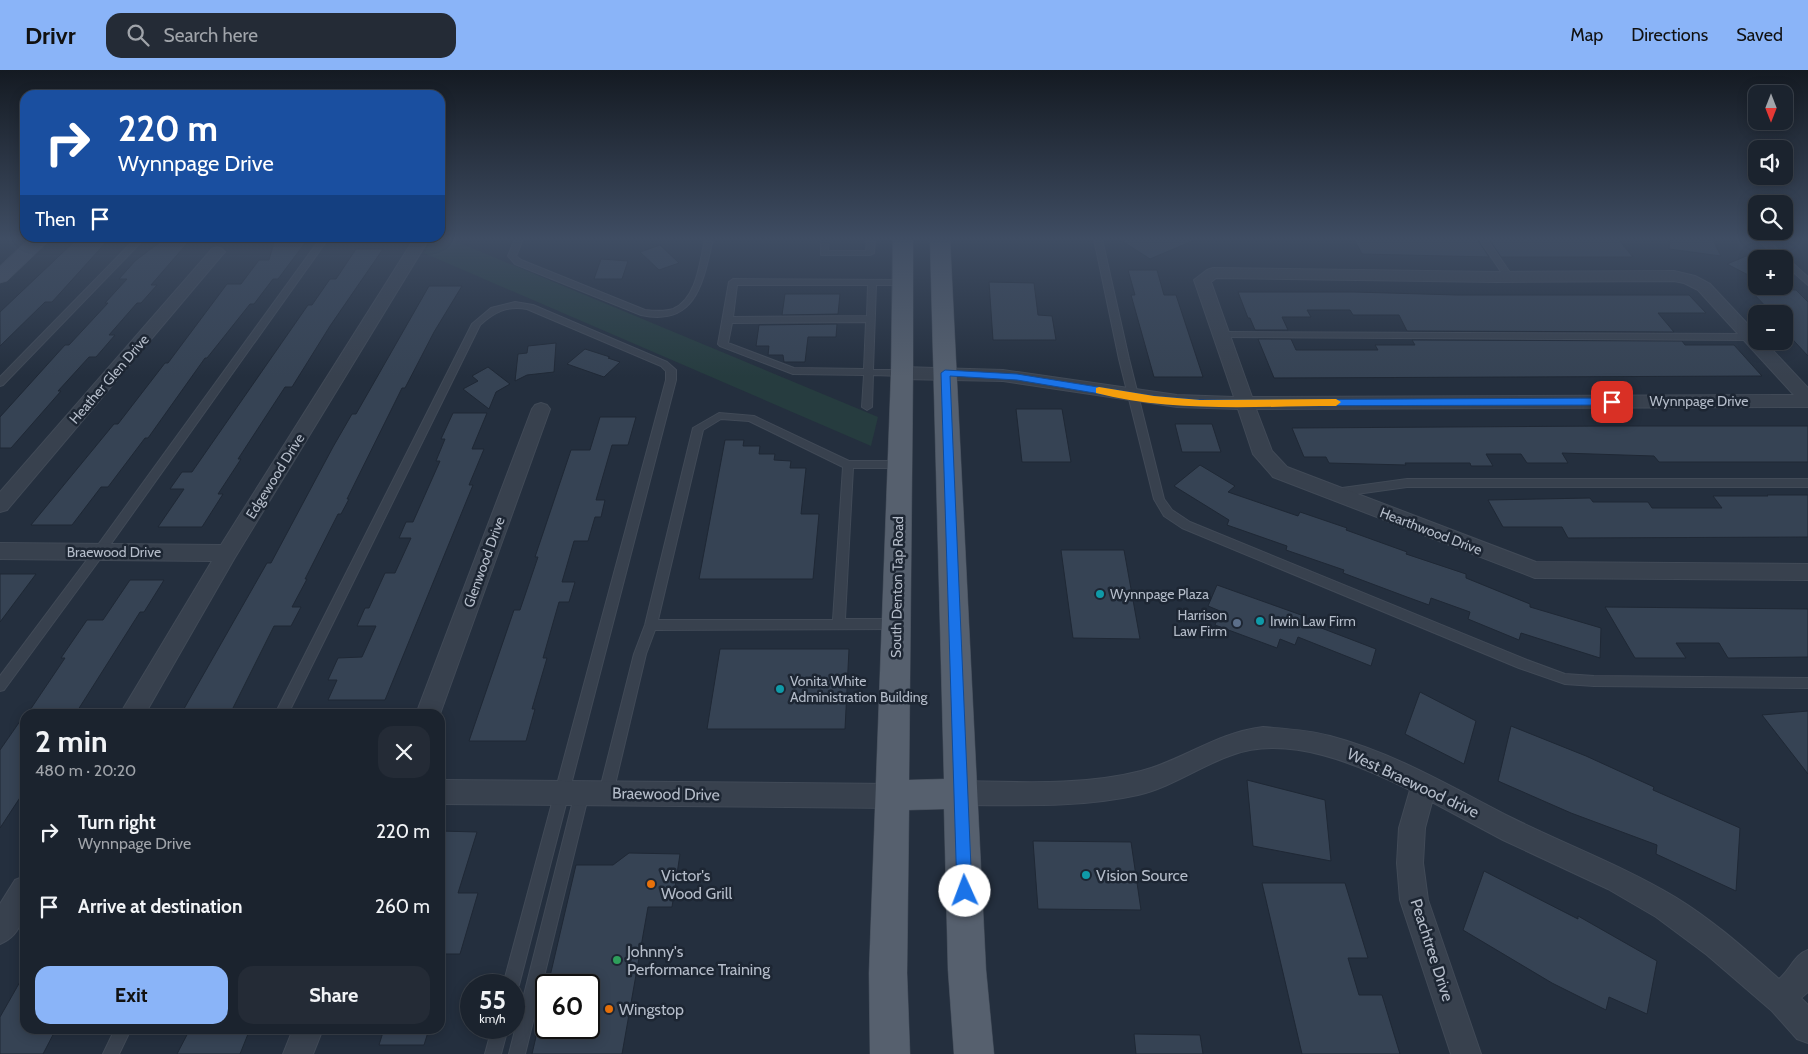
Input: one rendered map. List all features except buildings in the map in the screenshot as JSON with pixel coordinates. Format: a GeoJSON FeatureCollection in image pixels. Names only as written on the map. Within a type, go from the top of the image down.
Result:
{"type":"FeatureCollection","features":[{"type":"Feature","properties":{"kind":"main road","name":"South Denton Tap Road"},"geometry":{"type":"LineString","coordinates":[[890,1054],[888,973],[902,373],[902,285]]}},
{"type":"Feature","properties":{"kind":"main road"},"geometry":{"type":"LineString","coordinates":[[942,285],[968,970],[974,1054]]}},
{"type":"Feature","properties":{"kind":"main road"},"geometry":{"type":"LineString","coordinates":[[892,796],[961,792]]}},
{"type":"Feature","properties":{"kind":"street","name":"Heather Glen Drive"},"geometry":{"type":"LineString","coordinates":[[0,505],[189,285]]}},
{"type":"Feature","properties":{"kind":"street","name":"Edgewood Drive"},"geometry":{"type":"LineString","coordinates":[[135,709],[227,553],[393,285]]}},
{"type":"Feature","properties":{"kind":"street","name":"Hearthwood Drive"},"geometry":{"type":"LineString","coordinates":[[1204,285],[1263,454],[1280,472],[1333,494],[1535,570],[1808,572]]}},
{"type":"Feature","properties":{"kind":"street"},"geometry":{"type":"LineString","coordinates":[[1700,285],[1748,335]]}},
{"type":"Feature","properties":{"kind":"street"},"geometry":{"type":"LineString","coordinates":[[1762,350],[1808,400]]}},
{"type":"Feature","properties":{"kind":"street","name":"Wynnpage Drive"},"geometry":{"type":"LineString","coordinates":[[902,373],[1017,377],[1135,396],[1200,403],[1808,400]]}},
{"type":"Feature","properties":{"kind":"street","name":"Glenwood Drive"},"geometry":{"type":"LineString","coordinates":[[430,709],[540,409]]}},
{"type":"Feature","properties":{"kind":"street","name":"Braewood Drive"},"geometry":{"type":"LineString","coordinates":[[0,551],[227,553]]}},
{"type":"Feature","properties":{"kind":"street","name":"West Braewood drive"},"geometry":{"type":"LineString","coordinates":[[961,792],[1083,792],[1141,783],[1181,768],[1234,743],[1260,738],[1285,738],[1333,747],[1370,760],[1424,785],[1512,830],[1568,854],[1653,899],[1720,947],[1778,996],[1808,1028]]}},
{"type":"Feature","properties":{"kind":"street","name":"Peachtree Drive"},"geometry":{"type":"LineString","coordinates":[[1424,785],[1412,828],[1410,863],[1414,900],[1466,1054]]}},
{"type":"Feature","properties":{"kind":"street","name":"Braewood Drive"},"geometry":{"type":"LineString","coordinates":[[445,792],[892,796]]}},
{"type":"Feature","properties":{"kind":"street"},"geometry":{"type":"LineString","coordinates":[[0,930],[20,897]]}},
{"type":"Feature","properties":{"kind":"street"},"geometry":{"type":"LineString","coordinates":[[1778,996],[1788,992],[1806,971],[1808,964]]}},
{"type":"Feature","properties":{"kind":"street"},"geometry":{"type":"LineString","coordinates":[[298,1054],[306,1034]]}},
{"type":"Feature","properties":{"kind":"lane"},"geometry":{"type":"LineString","coordinates":[[0,383],[95,285]]}},
{"type":"Feature","properties":{"kind":"lane"},"geometry":{"type":"LineString","coordinates":[[0,686],[291,285]]}},
{"type":"Feature","properties":{"kind":"lane"},"geometry":{"type":"LineString","coordinates":[[574,285],[644,314],[656,315],[671,314],[681,310],[692,300],[696,285]]}},
{"type":"Feature","properties":{"kind":"lane"},"geometry":{"type":"LineString","coordinates":[[733,285],[723,344],[793,372],[902,373]]}},
{"type":"Feature","properties":{"kind":"lane"},"geometry":{"type":"LineString","coordinates":[[867,407],[872,285]]}},
{"type":"Feature","properties":{"kind":"lane"},"geometry":{"type":"LineString","coordinates":[[1108,285],[1124,359],[1135,396],[1159,499],[1168,513],[1186,525],[1514,660],[1565,679],[1594,681],[1808,683]]}},
{"type":"Feature","properties":{"kind":"lane"},"geometry":{"type":"LineString","coordinates":[[284,709],[476,324],[484,316],[503,306],[521,304],[664,364],[671,370],[671,380],[583,793],[517,1054]]}},
{"type":"Feature","properties":{"kind":"lane"},"geometry":{"type":"LineString","coordinates":[[728,320],[871,319]]}},
{"type":"Feature","properties":{"kind":"lane"},"geometry":{"type":"LineString","coordinates":[[1221,335],[1748,337]]}},
{"type":"Feature","properties":{"kind":"lane"},"geometry":{"type":"LineString","coordinates":[[515,974],[583,793],[651,625],[698,428],[719,416],[751,418],[848,465],[900,464]]}},
{"type":"Feature","properties":{"kind":"lane"},"geometry":{"type":"LineString","coordinates":[[839,624],[848,465]]}},
{"type":"Feature","properties":{"kind":"lane"},"geometry":{"type":"LineString","coordinates":[[1333,494],[1407,483],[1808,482]]}},
{"type":"Feature","properties":{"kind":"lane"},"geometry":{"type":"LineString","coordinates":[[651,625],[896,624]]}},
{"type":"Feature","properties":{"kind":"lane"},"geometry":{"type":"LineString","coordinates":[[111,1054],[121,1034]]}},
{"type":"Feature","properties":{"kind":"lane"},"geometry":{"type":"LineString","coordinates":[[493,1054],[497,1039]]}},
{"type":"Feature","properties":{"kind":"green space"},"geometry":{"type":"Polygon","coordinates":[[[498,285],[561,285],[878,417],[871,446],[498,285]]]}},
{"type":"Feature","properties":{"kind":"slow traffic"},"geometry":{"type":"LineString","coordinates":[[1099,390],[1154,400],[1200,403],[1336,402]]}},
{"type":"Feature","properties":{"kind":"place","name":"Wynnpage Plaza"},"geometry":{"type":"Point","coordinates":[1100,594]}},
{"type":"Feature","properties":{"kind":"place","name":"Irwin Law Firm"},"geometry":{"type":"Point","coordinates":[1260,621]}},
{"type":"Feature","properties":{"kind":"place","name":"Harrison Law Firm"},"geometry":{"type":"Point","coordinates":[1237,623]}},
{"type":"Feature","properties":{"kind":"place","name":"Vonita White Administration Building"},"geometry":{"type":"Point","coordinates":[780,689]}},
{"type":"Feature","properties":{"kind":"place","name":"Vision Source"},"geometry":{"type":"Point","coordinates":[1086,875]}},
{"type":"Feature","properties":{"kind":"place","name":"Victor's Wood Grill"},"geometry":{"type":"Point","coordinates":[651,884]}},
{"type":"Feature","properties":{"kind":"place","name":"Johnny's Performance Training"},"geometry":{"type":"Point","coordinates":[617,960]}},
{"type":"Feature","properties":{"kind":"place","name":"Wingstop"},"geometry":{"type":"Point","coordinates":[609,1009]}},
{"type":"Feature","properties":{"kind":"route"},"geometry":{"type":"LineString","coordinates":[[965,891],[945,373],[1017,377],[1154,400],[1200,403],[1612,402]]}}]}
